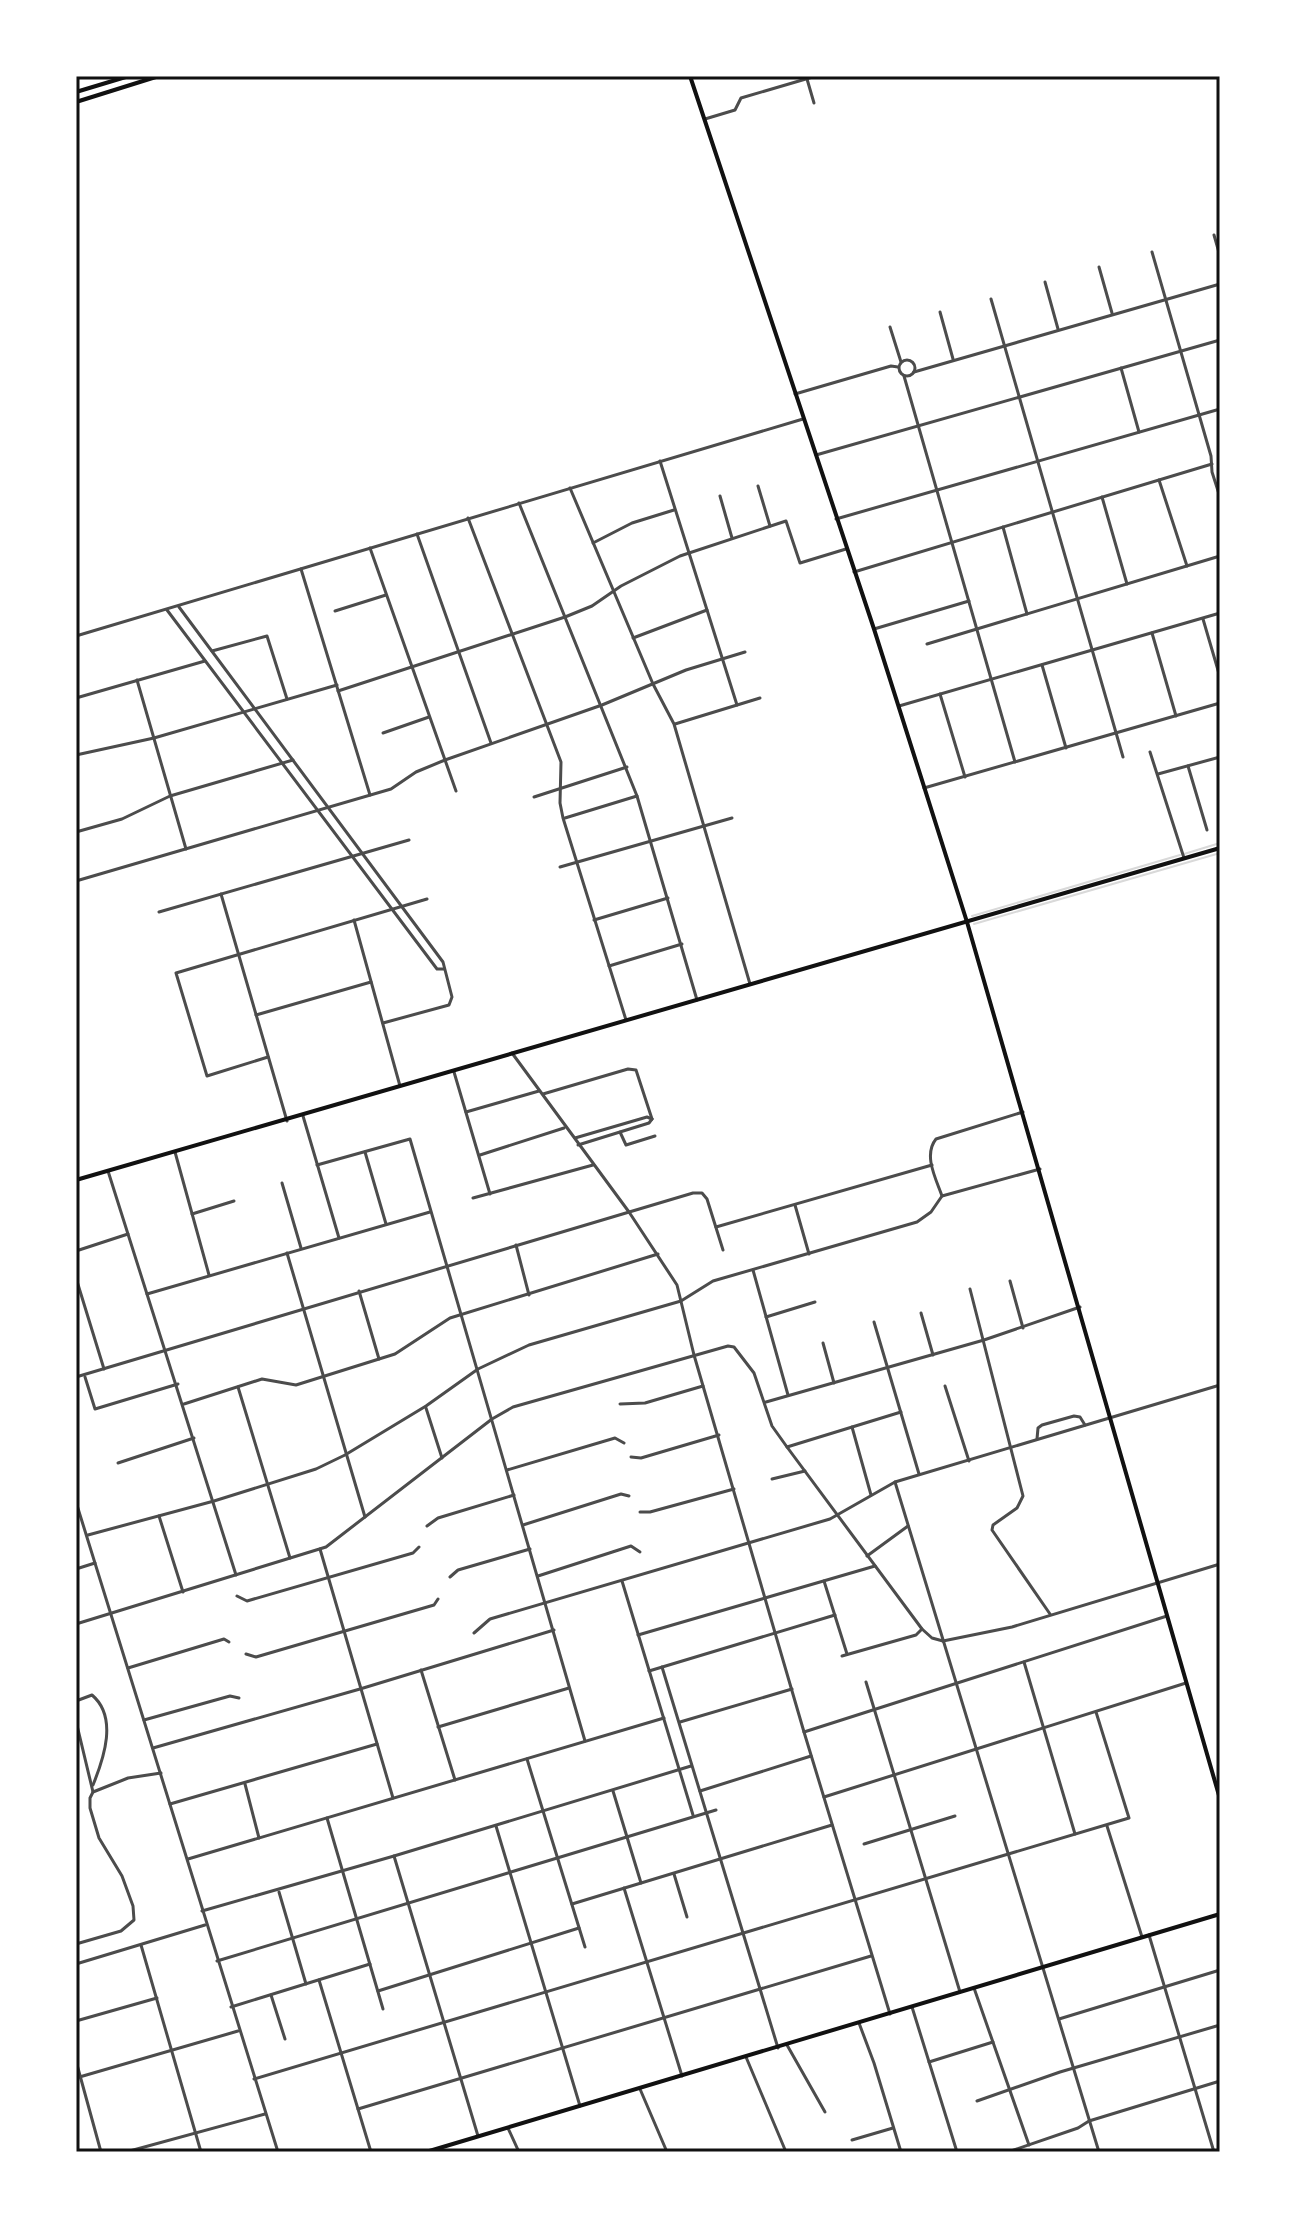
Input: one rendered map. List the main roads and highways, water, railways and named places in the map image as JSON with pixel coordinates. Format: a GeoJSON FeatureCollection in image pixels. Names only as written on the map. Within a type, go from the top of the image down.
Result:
{"type":"FeatureCollection","features":[{"type":"Feature","properties":{"kind":"main road"},"geometry":{"type":"LineString","coordinates":[[76,92],[129,76]]}},
{"type":"Feature","properties":{"kind":"main road"},"geometry":{"type":"LineString","coordinates":[[76,102],[159,76]]}},
{"type":"Feature","properties":{"kind":"main road"},"geometry":{"type":"LineString","coordinates":[[690,76],[874,629],[967,922],[1220,1799]]}},
{"type":"Feature","properties":{"kind":"main road"},"geometry":{"type":"LineString","coordinates":[[76,1180],[1220,848]]}},
{"type":"Feature","properties":{"kind":"main road"},"geometry":{"type":"LineString","coordinates":[[426,2152],[1220,1914]]}},
{"type":"Feature","properties":{"kind":"waterway"},"geometry":{"type":"LineString","coordinates":[[1184,854],[1220,843]]}},
{"type":"Feature","properties":{"kind":"waterway"},"geometry":{"type":"LineString","coordinates":[[974,924],[1220,853]]}},
{"type":"Feature","properties":{"kind":"waterway"},"geometry":{"type":"LineString","coordinates":[[972,916],[1180,855]]}}]}
